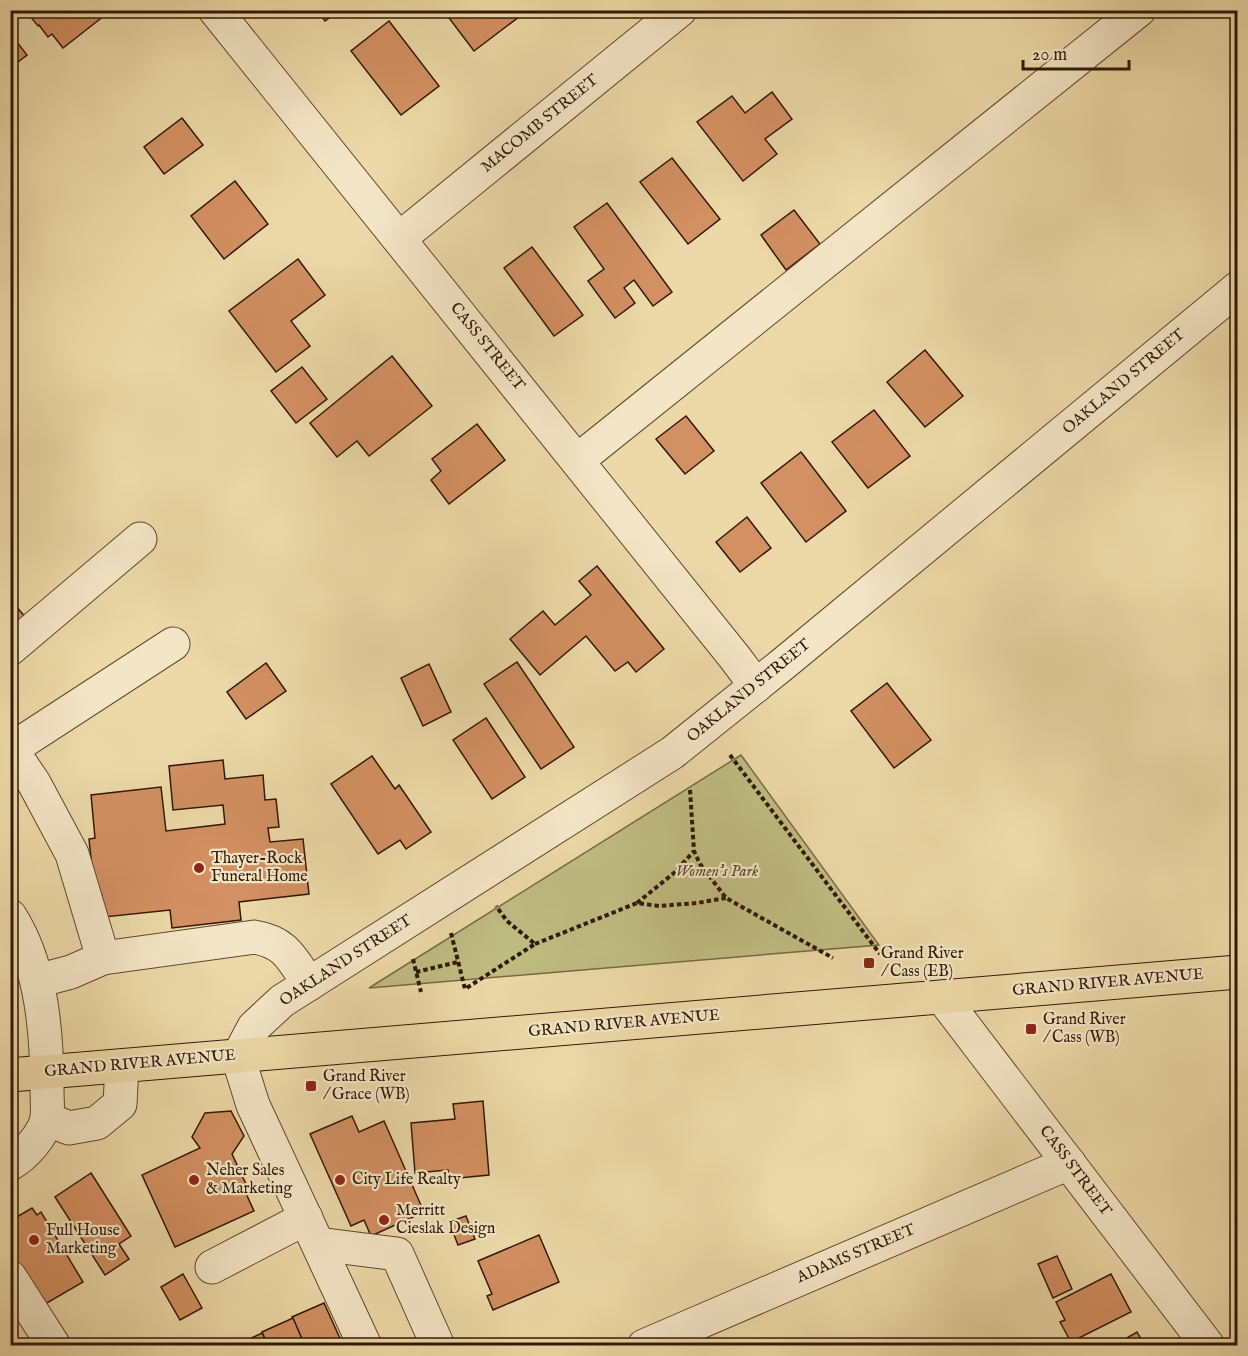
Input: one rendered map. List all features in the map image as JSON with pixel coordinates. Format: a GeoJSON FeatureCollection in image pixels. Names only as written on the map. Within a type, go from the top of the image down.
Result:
{"type":"FeatureCollection","features":[{"type":"Feature","properties":{"kind":"main road","name":"GRAND RIVER AVENUE"},"geometry":{"type":"LineString","coordinates":[[10,1075],[1238,972]]}},
{"type":"Feature","properties":{"kind":"street","name":"CASS STREET"},"geometry":{"type":"LineString","coordinates":[[215,10],[578,460],[756,686]]}},
{"type":"Feature","properties":{"kind":"street","name":"MACOMB STREET"},"geometry":{"type":"LineString","coordinates":[[400,238],[680,10]]}},
{"type":"Feature","properties":{"kind":"street"},"geometry":{"type":"LineString","coordinates":[[578,460],[1139,10]]}},
{"type":"Feature","properties":{"kind":"street","name":"OAKLAND STREET"},"geometry":{"type":"LineString","coordinates":[[238,1057],[254,1027],[282,1001],[672,753],[1238,288]]}},
{"type":"Feature","properties":{"kind":"street"},"geometry":{"type":"LineString","coordinates":[[10,649],[140,539]]}},
{"type":"Feature","properties":{"kind":"street"},"geometry":{"type":"LineString","coordinates":[[103,958],[72,855],[34,783],[11,749],[172,644]]}},
{"type":"Feature","properties":{"kind":"street"},"geometry":{"type":"LineString","coordinates":[[10,916],[24,942],[37,981],[47,1072],[47,1119],[33,1144],[10,1164]]}},
{"type":"Feature","properties":{"kind":"street"},"geometry":{"type":"LineString","coordinates":[[37,981],[71,972],[103,958],[254,937],[272,940],[289,955],[309,984]]}},
{"type":"Feature","properties":{"kind":"street","name":"CASS STREET"},"geometry":{"type":"LineString","coordinates":[[942,997],[1208,1346]]}},
{"type":"Feature","properties":{"kind":"street"},"geometry":{"type":"LineString","coordinates":[[238,1057],[253,1106],[366,1346]]}},
{"type":"Feature","properties":{"kind":"street"},"geometry":{"type":"LineString","coordinates":[[47,1119],[69,1128],[97,1123],[120,1104],[122,1066]]}},
{"type":"Feature","properties":{"kind":"street","name":"ADAMS STREET"},"geometry":{"type":"LineString","coordinates":[[644,1346],[1069,1163]]}},
{"type":"Feature","properties":{"kind":"street"},"geometry":{"type":"LineString","coordinates":[[212,1267],[312,1231],[397,1254],[438,1346]]}},
{"type":"Feature","properties":{"kind":"street"},"geometry":{"type":"LineString","coordinates":[[10,1277],[54,1346]]}},
{"type":"Feature","properties":{"kind":"path"},"geometry":{"type":"LineString","coordinates":[[730,755],[880,954]]}},
{"type":"Feature","properties":{"kind":"path"},"geometry":{"type":"LineString","coordinates":[[690,790],[694,851],[700,864],[726,898],[833,958]]}},
{"type":"Feature","properties":{"kind":"path"},"geometry":{"type":"LineString","coordinates":[[450,931],[465,989],[535,944],[636,903],[674,873],[694,851]]}},
{"type":"Feature","properties":{"kind":"path"},"geometry":{"type":"LineString","coordinates":[[636,903],[659,906],[726,898]]}},
{"type":"Feature","properties":{"kind":"path"},"geometry":{"type":"LineString","coordinates":[[494,903],[507,921],[535,944]]}},
{"type":"Feature","properties":{"kind":"path"},"geometry":{"type":"LineString","coordinates":[[412,956],[421,992]]}},
{"type":"Feature","properties":{"kind":"path"},"geometry":{"type":"LineString","coordinates":[[416,972],[458,962]]}},
{"type":"Feature","properties":{"kind":"green space","name":"Women's Park"},"geometry":{"type":"Polygon","coordinates":[[[741,755],[879,945],[369,988],[741,755]]]}},
{"type":"Feature","properties":{"kind":"building"},"geometry":{"type":"Polygon","coordinates":[[[25,10],[102,10],[105,15],[63,48],[52,34],[48,37],[25,10]]]}},
{"type":"Feature","properties":{"kind":"building"},"geometry":{"type":"Polygon","coordinates":[[[317,10],[340,10],[325,21],[317,10]]]}},
{"type":"Feature","properties":{"kind":"building"},"geometry":{"type":"Polygon","coordinates":[[[443,10],[528,10],[474,51],[443,10]]]}},
{"type":"Feature","properties":{"kind":"building"},"geometry":{"type":"Polygon","coordinates":[[[389,21],[439,86],[401,115],[351,51],[389,21]]]}},
{"type":"Feature","properties":{"kind":"building"},"geometry":{"type":"Polygon","coordinates":[[[10,33],[27,55],[10,68],[10,33]]]}},
{"type":"Feature","properties":{"kind":"building"},"geometry":{"type":"Polygon","coordinates":[[[772,92],[792,119],[765,139],[777,154],[743,181],[697,122],[732,96],[745,113],[772,92]]]}},
{"type":"Feature","properties":{"kind":"building"},"geometry":{"type":"Polygon","coordinates":[[[182,118],[203,145],[164,174],[144,147],[182,118]]]}},
{"type":"Feature","properties":{"kind":"building"},"geometry":{"type":"Polygon","coordinates":[[[672,158],[720,219],[688,244],[640,182],[672,158]]]}},
{"type":"Feature","properties":{"kind":"building"},"geometry":{"type":"Polygon","coordinates":[[[235,181],[268,224],[224,259],[191,216],[235,181]]]}},
{"type":"Feature","properties":{"kind":"building"},"geometry":{"type":"Polygon","coordinates":[[[607,203],[672,292],[653,306],[634,280],[624,288],[635,303],[615,318],[588,281],[604,269],[574,227],[607,203]]]}},
{"type":"Feature","properties":{"kind":"building"},"geometry":{"type":"Polygon","coordinates":[[[794,210],[820,244],[786,270],[761,235],[794,210]]]}},
{"type":"Feature","properties":{"kind":"building"},"geometry":{"type":"Polygon","coordinates":[[[532,247],[583,315],[554,336],[504,268],[532,247]]]}},
{"type":"Feature","properties":{"kind":"building"},"geometry":{"type":"Polygon","coordinates":[[[298,259],[325,295],[291,321],[310,346],[276,372],[229,311],[298,259]]]}},
{"type":"Feature","properties":{"kind":"building"},"geometry":{"type":"Polygon","coordinates":[[[925,350],[963,396],[925,427],[887,382],[925,350]]]}},
{"type":"Feature","properties":{"kind":"building"},"geometry":{"type":"Polygon","coordinates":[[[392,356],[432,406],[369,456],[357,441],[337,457],[310,423],[392,356]]]}},
{"type":"Feature","properties":{"kind":"building"},"geometry":{"type":"Polygon","coordinates":[[[302,367],[327,399],[296,423],[271,391],[302,367]]]}},
{"type":"Feature","properties":{"kind":"building"},"geometry":{"type":"Polygon","coordinates":[[[874,410],[910,456],[868,488],[832,442],[874,410]]]}},
{"type":"Feature","properties":{"kind":"building"},"geometry":{"type":"Polygon","coordinates":[[[686,416],[714,451],[685,474],[656,439],[686,416]]]}},
{"type":"Feature","properties":{"kind":"building"},"geometry":{"type":"Polygon","coordinates":[[[477,424],[505,460],[449,504],[431,480],[441,471],[432,459],[477,424]]]}},
{"type":"Feature","properties":{"kind":"building"},"geometry":{"type":"Polygon","coordinates":[[[801,452],[846,511],[806,542],[761,483],[801,452]]]}},
{"type":"Feature","properties":{"kind":"building"},"geometry":{"type":"Polygon","coordinates":[[[747,517],[771,548],[740,572],[716,542],[747,517]]]}},
{"type":"Feature","properties":{"kind":"building"},"geometry":{"type":"Polygon","coordinates":[[[597,566],[664,649],[636,672],[628,662],[615,671],[586,636],[540,675],[510,639],[543,611],[555,625],[591,595],[579,581],[597,566]]]}},
{"type":"Feature","properties":{"kind":"building"},"geometry":{"type":"Polygon","coordinates":[[[10,599],[26,618],[10,631],[10,599]]]}},
{"type":"Feature","properties":{"kind":"building"},"geometry":{"type":"Polygon","coordinates":[[[517,662],[574,747],[541,769],[484,684],[517,662]]]}},
{"type":"Feature","properties":{"kind":"building"},"geometry":{"type":"Polygon","coordinates":[[[266,663],[286,691],[246,719],[227,692],[266,663]]]}},
{"type":"Feature","properties":{"kind":"building"},"geometry":{"type":"Polygon","coordinates":[[[429,664],[451,712],[423,726],[401,678],[429,664]]]}},
{"type":"Feature","properties":{"kind":"building"},"geometry":{"type":"Polygon","coordinates":[[[887,683],[931,740],[894,768],[851,711],[887,683]]]}},
{"type":"Feature","properties":{"kind":"building"},"geometry":{"type":"Polygon","coordinates":[[[486,718],[525,777],[492,799],[453,740],[486,718]]]}},
{"type":"Feature","properties":{"kind":"building"},"geometry":{"type":"Polygon","coordinates":[[[372,756],[395,789],[399,785],[431,832],[406,849],[400,840],[378,854],[331,784],[372,756]]]}},
{"type":"Feature","properties":{"kind":"building","name":"Thayer-Rock Funeral Home"},"geometry":{"type":"Polygon","coordinates":[[[223,760],[225,779],[263,775],[265,800],[276,799],[279,827],[268,828],[270,842],[303,839],[309,894],[239,902],[241,920],[172,928],[170,910],[104,917],[102,895],[95,896],[89,839],[95,838],[91,795],[161,787],[166,831],[225,824],[223,805],[173,810],[169,766],[223,760]]]}},
{"type":"Feature","properties":{"kind":"building"},"geometry":{"type":"Polygon","coordinates":[[[483,1101],[489,1175],[449,1179],[448,1170],[415,1173],[411,1123],[455,1119],[453,1104],[483,1101]]]}},
{"type":"Feature","properties":{"kind":"building","name":"Neher Sales & Marketing"},"geometry":{"type":"Polygon","coordinates":[[[231,1111],[244,1136],[232,1154],[247,1186],[243,1187],[254,1211],[175,1247],[142,1175],[200,1148],[192,1137],[205,1113],[231,1111]]]}},
{"type":"Feature","properties":{"kind":"building"},"geometry":{"type":"Polygon","coordinates":[[[352,1116],[359,1132],[384,1121],[424,1212],[371,1236],[364,1220],[351,1226],[310,1134],[352,1116]]]}},
{"type":"Feature","properties":{"kind":"building"},"geometry":{"type":"Polygon","coordinates":[[[91,1173],[131,1236],[119,1244],[129,1259],[105,1275],[55,1197],[91,1173]]]}},
{"type":"Feature","properties":{"kind":"building","name":"Full House Marketing"},"geometry":{"type":"Polygon","coordinates":[[[32,1208],[37,1215],[41,1212],[83,1282],[40,1307],[10,1259],[10,1221],[32,1208]]]}},
{"type":"Feature","properties":{"kind":"building"},"geometry":{"type":"Polygon","coordinates":[[[466,1216],[475,1239],[458,1245],[449,1222],[466,1216]]]}},
{"type":"Feature","properties":{"kind":"building"},"geometry":{"type":"Polygon","coordinates":[[[539,1235],[559,1282],[493,1310],[487,1296],[492,1294],[478,1261],[539,1235]]]}},
{"type":"Feature","properties":{"kind":"building"},"geometry":{"type":"Polygon","coordinates":[[[1057,1256],[1072,1289],[1053,1298],[1038,1264],[1057,1256]]]}},
{"type":"Feature","properties":{"kind":"building"},"geometry":{"type":"Polygon","coordinates":[[[183,1274],[202,1308],[180,1320],[161,1287],[183,1274]]]}},
{"type":"Feature","properties":{"kind":"building"},"geometry":{"type":"Polygon","coordinates":[[[1111,1274],[1131,1312],[1071,1342],[1060,1322],[1065,1320],[1056,1302],[1111,1274]]]}},
{"type":"Feature","properties":{"kind":"building"},"geometry":{"type":"Polygon","coordinates":[[[324,1303],[343,1345],[305,1346],[292,1317],[324,1303]]]}},
{"type":"Feature","properties":{"kind":"building"},"geometry":{"type":"Polygon","coordinates":[[[293,1318],[305,1346],[268,1346],[262,1332],[293,1318]]]}},
{"type":"Feature","properties":{"kind":"building"},"geometry":{"type":"Polygon","coordinates":[[[1137,1332],[1145,1346],[1113,1346],[1137,1332]]]}},
{"type":"Feature","properties":{"kind":"building"},"geometry":{"type":"Polygon","coordinates":[[[262,1333],[268,1346],[234,1346],[262,1333]]]}},
{"type":"Feature","properties":{"kind":"place","name":"Thayer-Rock Funeral Home"},"geometry":{"type":"Point","coordinates":[199,868]}},
{"type":"Feature","properties":{"kind":"place","name":"Grand River / Cass (EB)"},"geometry":{"type":"Point","coordinates":[869,963]}},
{"type":"Feature","properties":{"kind":"place","name":"Grand River / Cass (WB)"},"geometry":{"type":"Point","coordinates":[1031,1029]}},
{"type":"Feature","properties":{"kind":"place","name":"Grand River / Grace (WB)"},"geometry":{"type":"Point","coordinates":[311,1086]}},
{"type":"Feature","properties":{"kind":"place","name":"Neher Sales & Marketing"},"geometry":{"type":"Point","coordinates":[194,1180]}},
{"type":"Feature","properties":{"kind":"place","name":"City Life Realty"},"geometry":{"type":"Point","coordinates":[340,1180]}},
{"type":"Feature","properties":{"kind":"place","name":"Merritt Cieslak Design"},"geometry":{"type":"Point","coordinates":[384,1220]}},
{"type":"Feature","properties":{"kind":"place","name":"Full House Marketing"},"geometry":{"type":"Point","coordinates":[34,1240]}}]}
